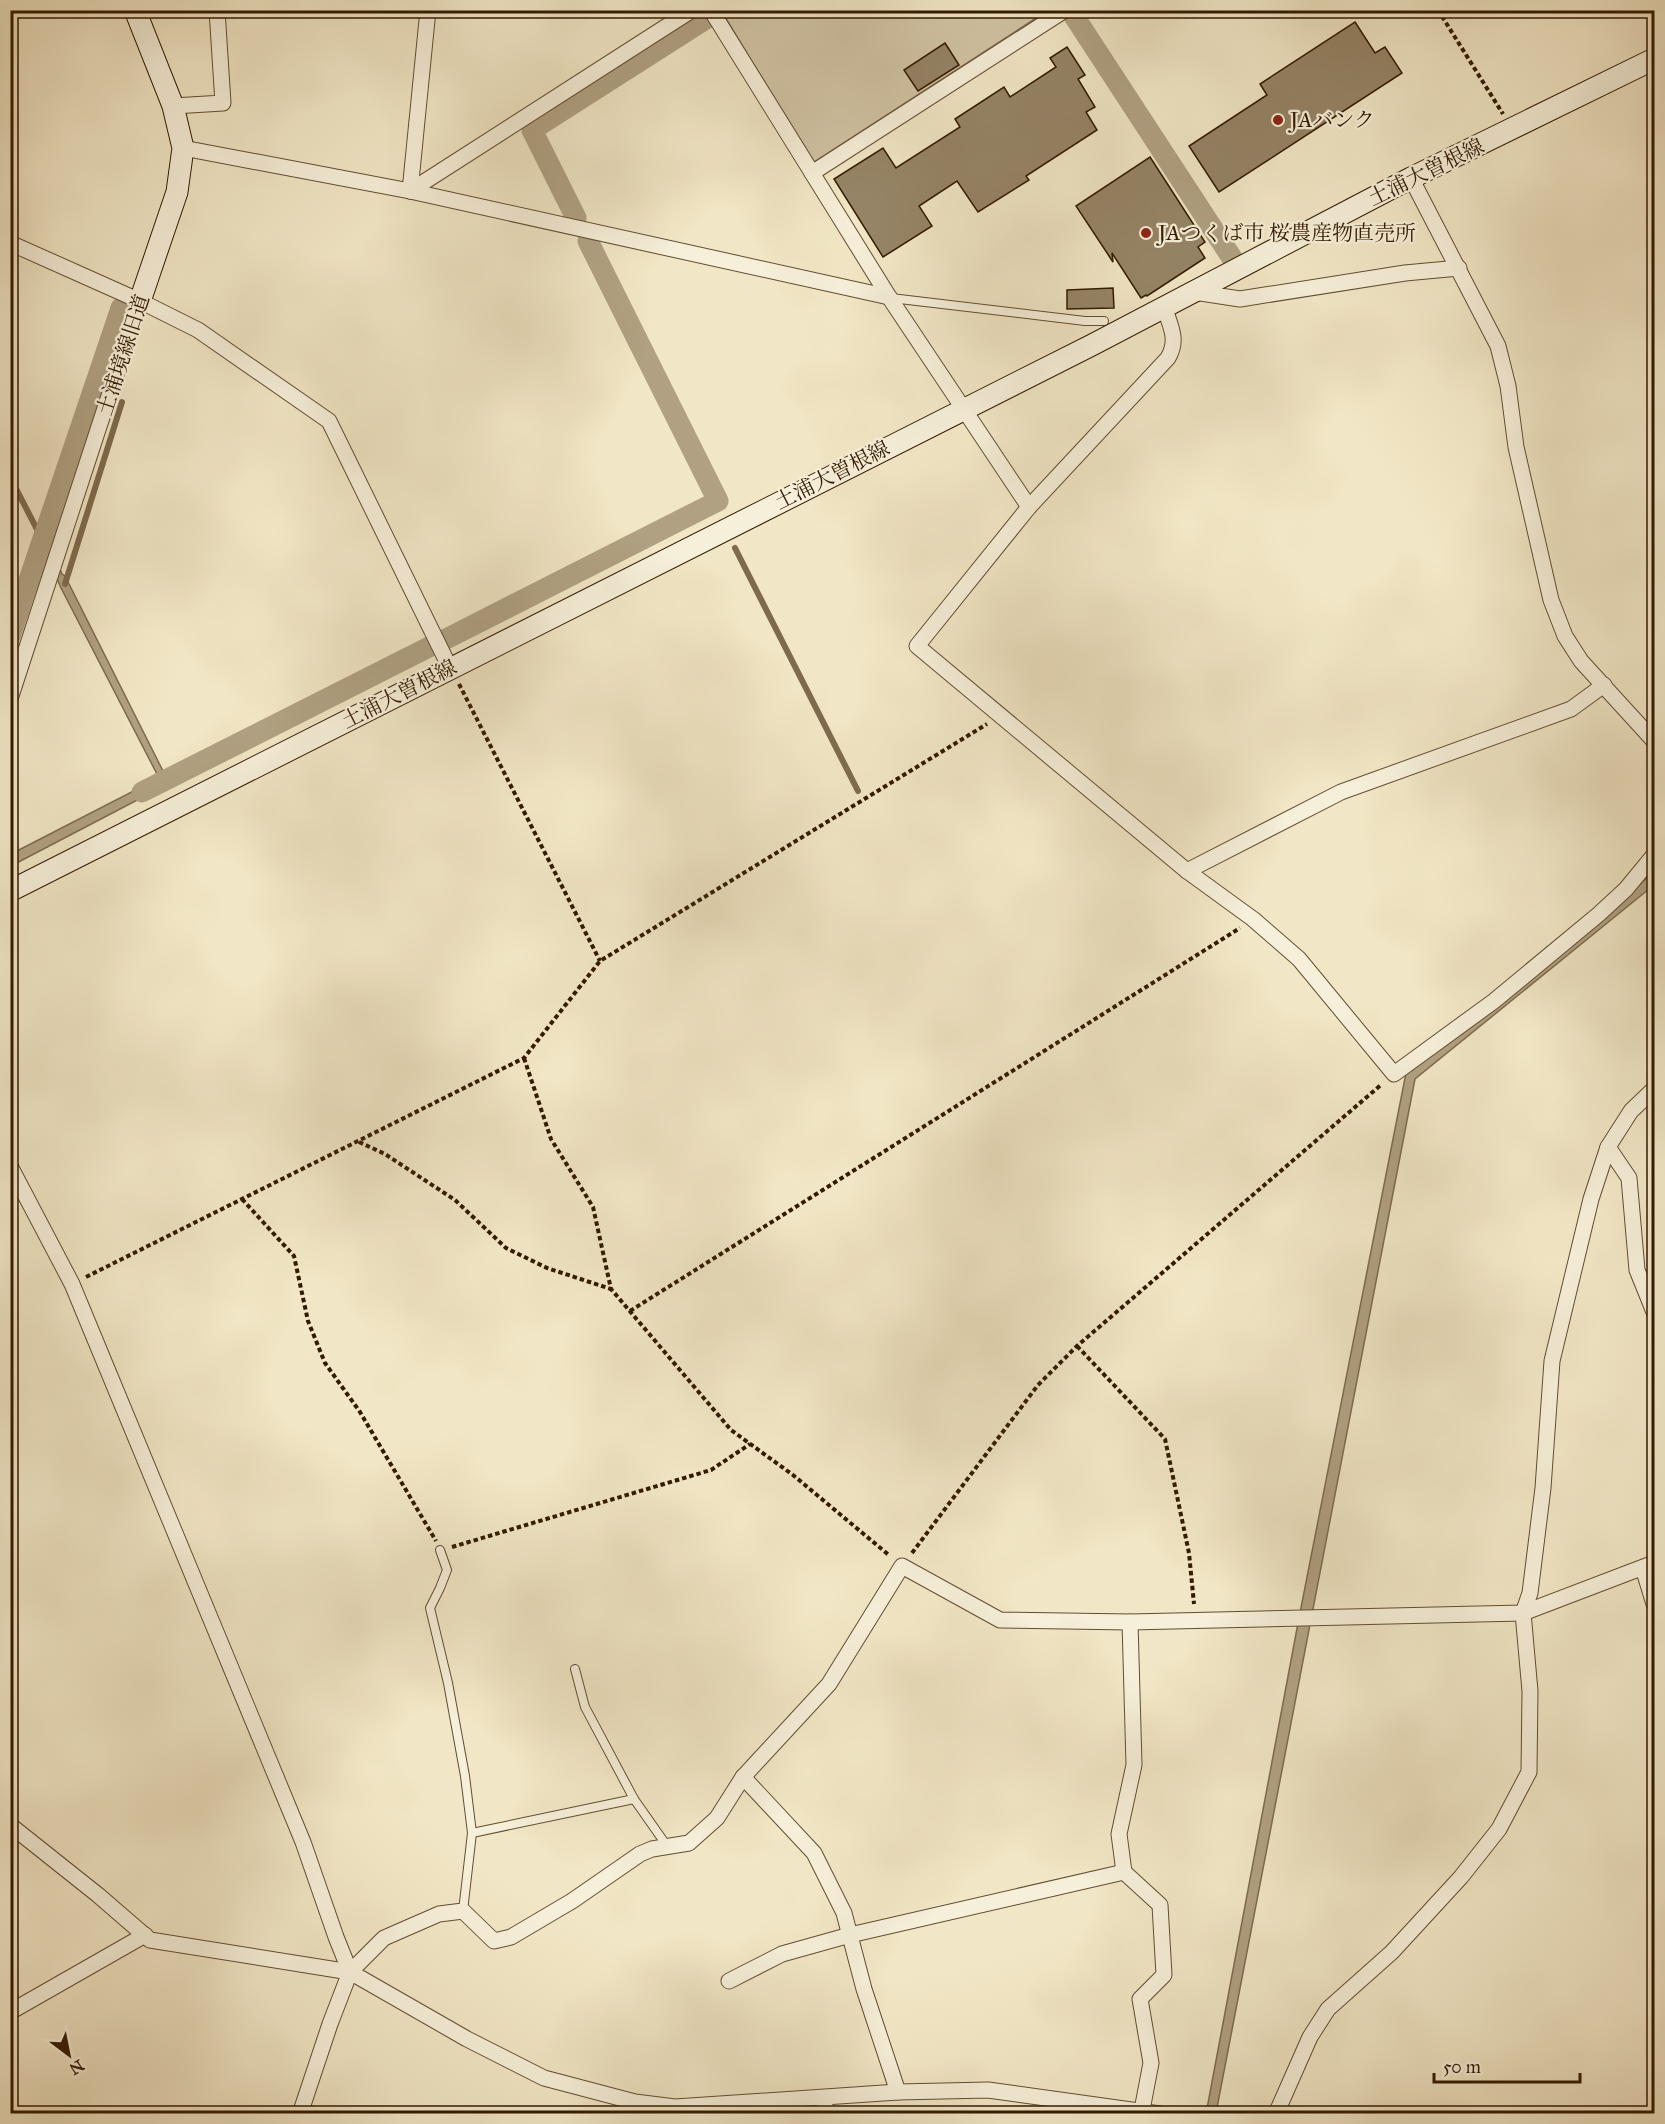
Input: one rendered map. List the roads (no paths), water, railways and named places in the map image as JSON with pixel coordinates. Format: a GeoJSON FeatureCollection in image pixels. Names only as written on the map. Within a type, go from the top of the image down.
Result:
{"type":"FeatureCollection","features":[{"type":"Feature","properties":{"kind":"main road","name":"土浦境線旧道"},"geometry":{"type":"LineString","coordinates":[[135,10],[173,105],[183,148],[177,192],[140,301]]}},
{"type":"Feature","properties":{"kind":"main road","name":"土浦大曽根線"},"geometry":{"type":"LineString","coordinates":[[10,891],[1092,345],[1411,178],[1654,59]]}},
{"type":"Feature","properties":{"kind":"street"},"geometry":{"type":"LineString","coordinates":[[173,105],[223,103],[217,10]]}},
{"type":"Feature","properties":{"kind":"street"},"geometry":{"type":"LineString","coordinates":[[410,191],[428,10]]}},
{"type":"Feature","properties":{"kind":"street"},"geometry":{"type":"LineString","coordinates":[[410,191],[692,10]]}},
{"type":"Feature","properties":{"kind":"street"},"geometry":{"type":"LineString","coordinates":[[711,10],[889,297],[1029,507]]}},
{"type":"Feature","properties":{"kind":"street"},"geometry":{"type":"LineString","coordinates":[[812,173],[1065,10]]}},
{"type":"Feature","properties":{"kind":"street"},"geometry":{"type":"LineString","coordinates":[[183,148],[410,191],[889,297]]}},
{"type":"Feature","properties":{"kind":"street"},"geometry":{"type":"LineString","coordinates":[[1411,178],[1498,346],[1508,386],[1516,447],[1551,600],[1565,636],[1581,661],[1654,741]]}},
{"type":"Feature","properties":{"kind":"street"},"geometry":{"type":"LineString","coordinates":[[10,243],[140,301],[198,330],[329,421],[450,668]]}},
{"type":"Feature","properties":{"kind":"street"},"geometry":{"type":"LineString","coordinates":[[1194,292],[1240,299],[1405,273],[1459,268]]}},
{"type":"Feature","properties":{"kind":"street","name":"土浦境線旧道"},"geometry":{"type":"LineString","coordinates":[[10,699],[140,301]]}},
{"type":"Feature","properties":{"kind":"street"},"geometry":{"type":"LineString","coordinates":[[1164,306],[1174,338],[1174,347],[1168,358],[1029,507],[917,646],[1187,871],[1253,920],[1299,959],[1394,1074],[1494,1001],[1599,914],[1626,889],[1654,855]]}},
{"type":"Feature","properties":{"kind":"street"},"geometry":{"type":"LineString","coordinates":[[1187,871],[1341,792],[1571,710],[1604,685]]}},
{"type":"Feature","properties":{"kind":"street"},"geometry":{"type":"LineString","coordinates":[[1276,2114],[1310,2037],[1328,2009],[1392,1952],[1461,1877],[1499,1829],[1529,1772],[1530,1691],[1523,1613],[1530,1593],[1543,1488],[1552,1361],[1591,1199],[1608,1146],[1631,1111],[1654,1089]]}},
{"type":"Feature","properties":{"kind":"street"},"geometry":{"type":"LineString","coordinates":[[1608,1146],[1629,1178],[1637,1270],[1654,1312]]}},
{"type":"Feature","properties":{"kind":"street"},"geometry":{"type":"LineString","coordinates":[[10,1166],[72,1284],[303,1842],[350,1972]]}},
{"type":"Feature","properties":{"kind":"street"},"geometry":{"type":"LineString","coordinates":[[300,2114],[350,1972],[384,1938],[439,1914],[463,1911],[494,1941],[511,1937],[572,1901],[640,1854],[651,1849],[689,1843],[717,1818],[743,1777],[829,1684],[902,1566],[1000,1620],[1130,1622],[1523,1613],[1649,1565],[1654,1604]]}},
{"type":"Feature","properties":{"kind":"street"},"geometry":{"type":"LineString","coordinates":[[1130,1622],[1134,1765],[1119,1834],[1124,1872],[1160,1905],[1164,1975],[1140,1999],[1150,2063],[1142,2110]]}},
{"type":"Feature","properties":{"kind":"street"},"geometry":{"type":"LineString","coordinates":[[743,1777],[814,1853],[844,1912],[864,1989],[898,2092]]}},
{"type":"Feature","properties":{"kind":"street"},"geometry":{"type":"LineString","coordinates":[[10,1825],[89,1887],[150,1940],[350,1972],[467,2039],[544,2078],[635,2102],[676,2110],[898,2092],[988,2090],[1160,2114]]}},
{"type":"Feature","properties":{"kind":"street"},"geometry":{"type":"LineString","coordinates":[[729,1981],[782,1954],[850,1935],[1124,1872]]}},
{"type":"Feature","properties":{"kind":"street"},"geometry":{"type":"LineString","coordinates":[[10,2012],[145,1935]]}},
{"type":"Feature","properties":{"kind":"street"},"geometry":{"type":"LineString","coordinates":[[824,2098],[826,2114]]}},
{"type":"Feature","properties":{"kind":"lane"},"geometry":{"type":"LineString","coordinates":[[889,297],[1085,321],[1104,321]]}},
{"type":"Feature","properties":{"kind":"lane"},"geometry":{"type":"LineString","coordinates":[[440,1550],[447,1570],[429,1608],[448,1683],[465,1776],[472,1833],[463,1911]]}},
{"type":"Feature","properties":{"kind":"lane"},"geometry":{"type":"LineString","coordinates":[[575,1669],[585,1707],[634,1799],[667,1846]]}},
{"type":"Feature","properties":{"kind":"lane"},"geometry":{"type":"LineString","coordinates":[[472,1833],[634,1799]]}},
{"type":"Feature","properties":{"kind":"waterway"},"geometry":{"type":"LineString","coordinates":[[576,218],[532,130],[720,10]]}},
{"type":"Feature","properties":{"kind":"waterway"},"geometry":{"type":"LineString","coordinates":[[1072,13],[1232,258]]}},
{"type":"Feature","properties":{"kind":"waterway"},"geometry":{"type":"LineString","coordinates":[[444,640],[718,501],[588,241]]}},
{"type":"Feature","properties":{"kind":"waterway"},"geometry":{"type":"LineString","coordinates":[[10,636],[121,308]]}},
{"type":"Feature","properties":{"kind":"waterway"},"geometry":{"type":"LineString","coordinates":[[65,584],[122,402]]}},
{"type":"Feature","properties":{"kind":"waterway"},"geometry":{"type":"LineString","coordinates":[[10,477],[44,543]]}},
{"type":"Feature","properties":{"kind":"waterway"},"geometry":{"type":"LineString","coordinates":[[735,548],[858,791]]}},
{"type":"Feature","properties":{"kind":"waterway"},"geometry":{"type":"LineString","coordinates":[[142,792],[429,647]]}},
{"type":"Feature","properties":{"kind":"place","name":"JAバンク"},"geometry":{"type":"Point","coordinates":[1278,120]}},
{"type":"Feature","properties":{"kind":"place","name":"JAつくば市 桜農産物直売所"},"geometry":{"type":"Point","coordinates":[1146,233]}}]}
